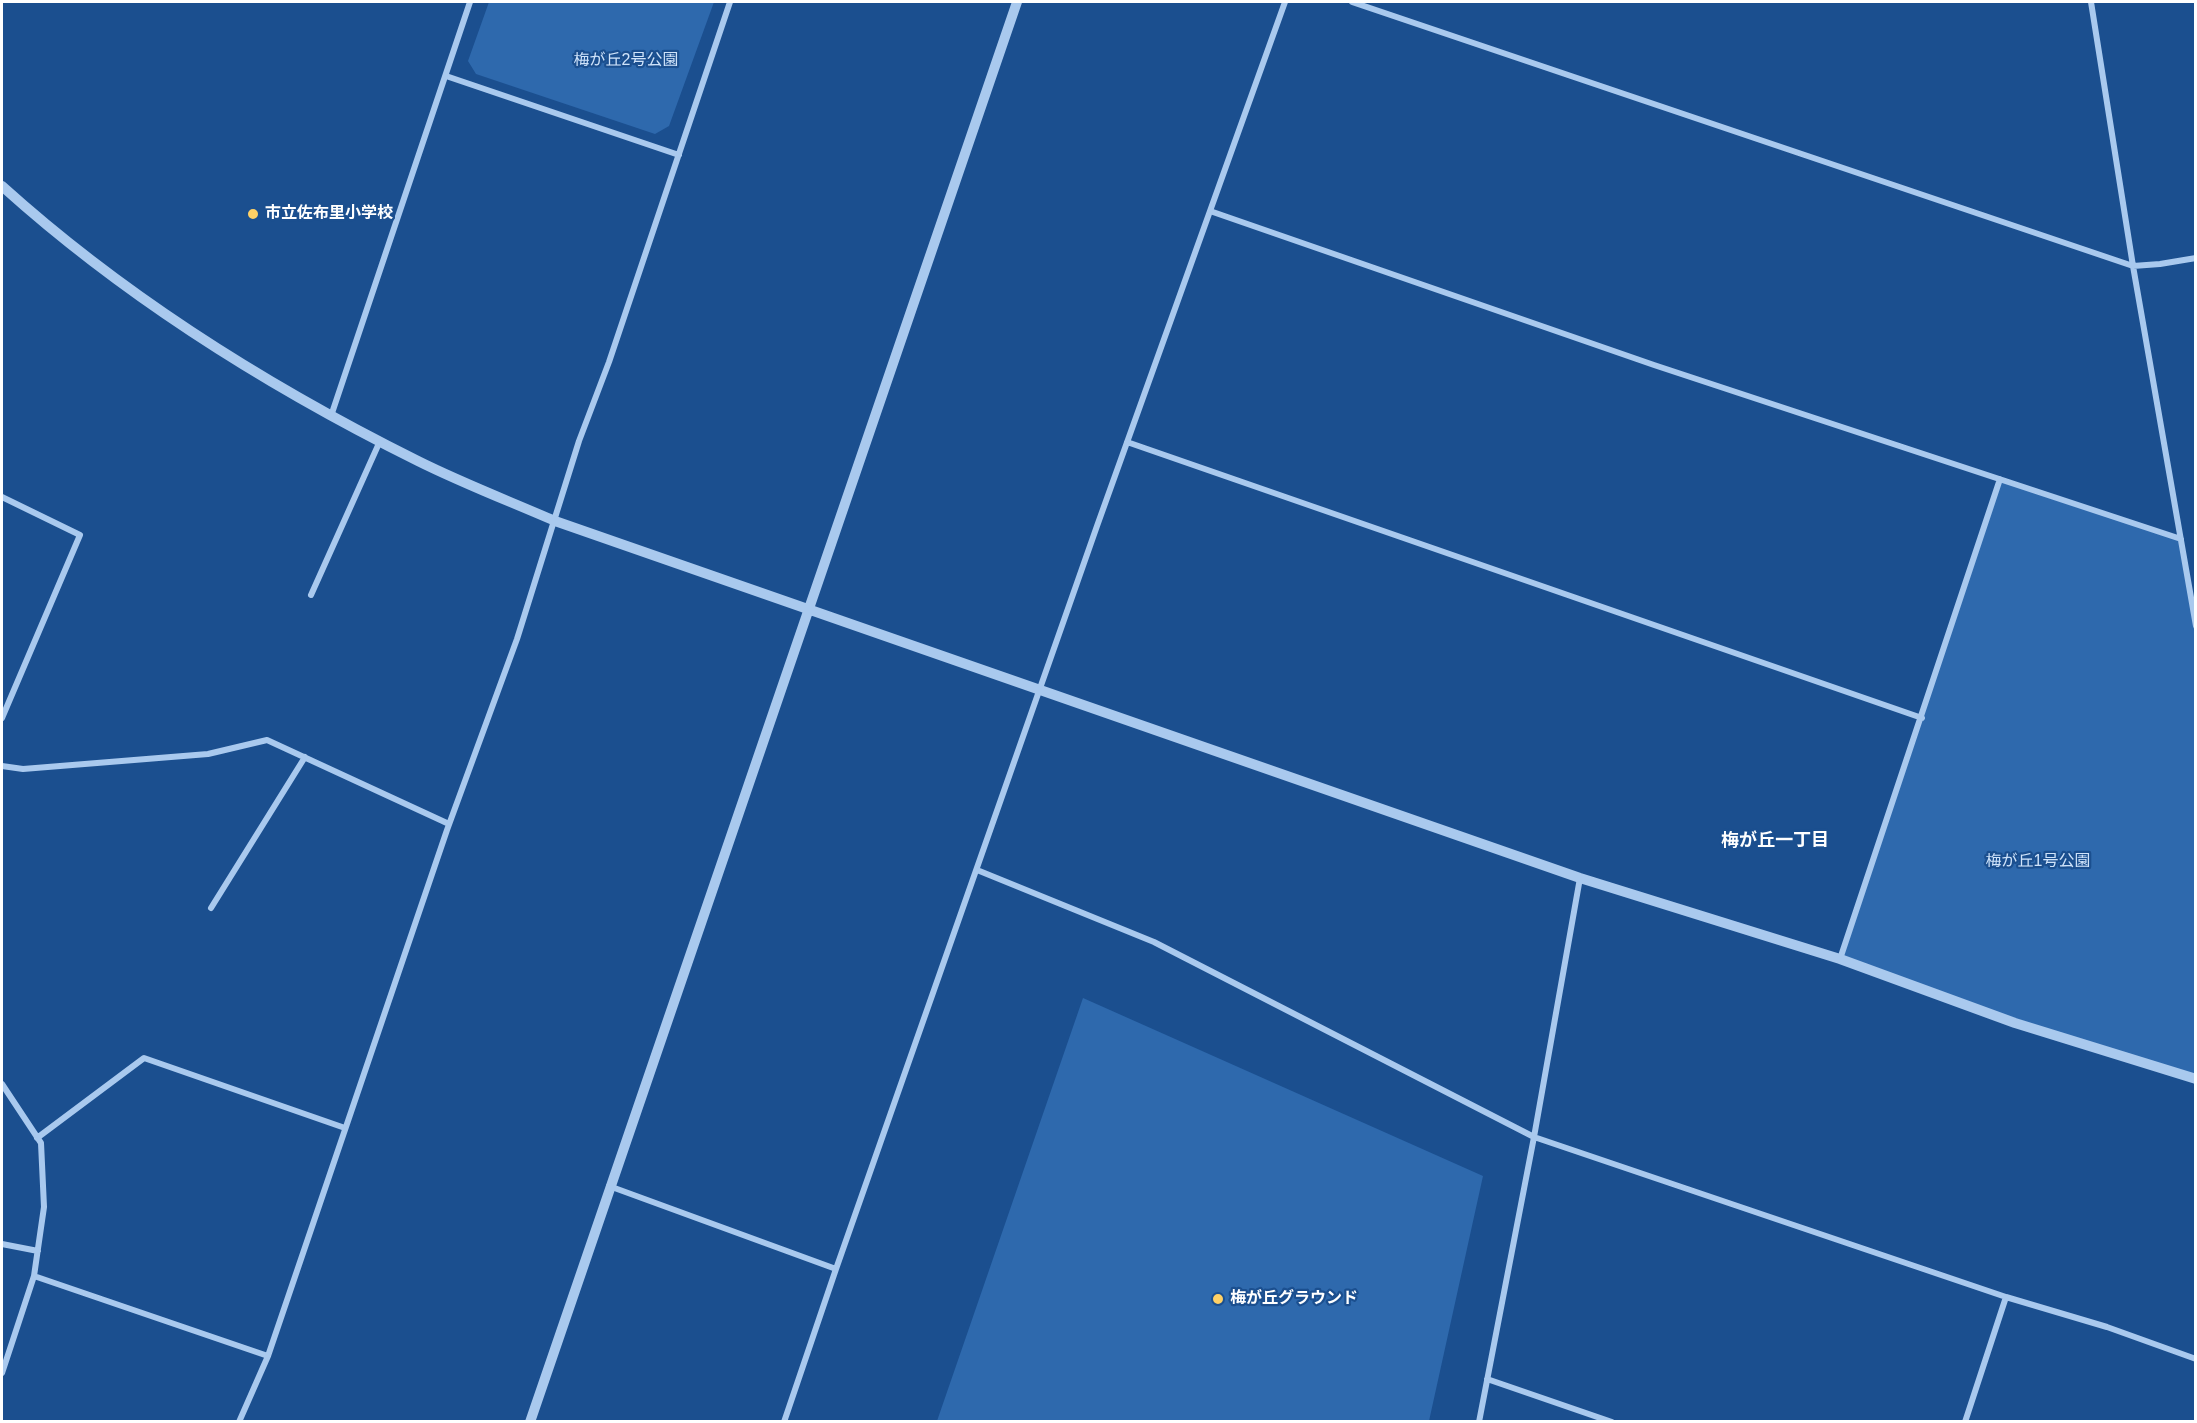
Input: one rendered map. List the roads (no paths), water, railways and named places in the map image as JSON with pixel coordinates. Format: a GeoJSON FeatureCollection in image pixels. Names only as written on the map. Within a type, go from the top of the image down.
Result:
{"type":"FeatureCollection","features":[{"type":"Feature","properties":{"kind":"street"},"geometry":{"type":"LineString","coordinates":[[331,416],[470,2]]}},
{"type":"Feature","properties":{"kind":"street"},"geometry":{"type":"LineString","coordinates":[[239,1422],[268,1356],[449,824],[517,639],[579,441],[609,362],[730,2]]}},
{"type":"Feature","properties":{"kind":"street"},"geometry":{"type":"LineString","coordinates":[[530,1422],[609,1186],[810,611],[1017,2]]}},
{"type":"Feature","properties":{"kind":"street"},"geometry":{"type":"LineString","coordinates":[[784,1422],[1127,442],[1284,2]]}},
{"type":"Feature","properties":{"kind":"street"},"geometry":{"type":"LineString","coordinates":[[1352,2],[2133,266],[2196,258]]}},
{"type":"Feature","properties":{"kind":"street"},"geometry":{"type":"LineString","coordinates":[[2091,2],[2133,266],[2196,626]]}},
{"type":"Feature","properties":{"kind":"street"},"geometry":{"type":"LineString","coordinates":[[446,76],[679,155]]}},
{"type":"Feature","properties":{"kind":"street"},"geometry":{"type":"LineString","coordinates":[[2,186],[116,279],[231,358],[331,416],[420,462],[555,521],[1580,878],[1840,959],[2015,1023],[2196,1079]]}},
{"type":"Feature","properties":{"kind":"street"},"geometry":{"type":"LineString","coordinates":[[1210,211],[1654,365],[2181,539]]}},
{"type":"Feature","properties":{"kind":"street"},"geometry":{"type":"LineString","coordinates":[[311,595],[380,441]]}},
{"type":"Feature","properties":{"kind":"street"},"geometry":{"type":"LineString","coordinates":[[1127,442],[1922,718]]}},
{"type":"Feature","properties":{"kind":"street"},"geometry":{"type":"LineString","coordinates":[[1840,959],[2000,479]]}},
{"type":"Feature","properties":{"kind":"street"},"geometry":{"type":"LineString","coordinates":[[2,497],[80,536],[2,718]]}},
{"type":"Feature","properties":{"kind":"street"},"geometry":{"type":"LineString","coordinates":[[2,766],[23,769],[208,754],[267,740],[449,824]]}},
{"type":"Feature","properties":{"kind":"street"},"geometry":{"type":"LineString","coordinates":[[211,908],[305,757]]}},
{"type":"Feature","properties":{"kind":"street"},"geometry":{"type":"LineString","coordinates":[[977,870],[1154,942],[1534,1137],[2006,1297],[2107,1327],[2196,1359]]}},
{"type":"Feature","properties":{"kind":"street"},"geometry":{"type":"LineString","coordinates":[[1479,1422],[1534,1137],[1580,878]]}},
{"type":"Feature","properties":{"kind":"street"},"geometry":{"type":"LineString","coordinates":[[37,1138],[144,1058],[345,1128]]}},
{"type":"Feature","properties":{"kind":"street"},"geometry":{"type":"LineString","coordinates":[[2,1084],[40,1143],[44,1207],[34,1276],[2,1373]]}},
{"type":"Feature","properties":{"kind":"street"},"geometry":{"type":"LineString","coordinates":[[609,1186],[836,1269]]}},
{"type":"Feature","properties":{"kind":"street"},"geometry":{"type":"LineString","coordinates":[[2,1244],[38,1251]]}},
{"type":"Feature","properties":{"kind":"street"},"geometry":{"type":"LineString","coordinates":[[34,1276],[268,1356]]}},
{"type":"Feature","properties":{"kind":"street"},"geometry":{"type":"LineString","coordinates":[[1965,1422],[2006,1297]]}},
{"type":"Feature","properties":{"kind":"street"},"geometry":{"type":"LineString","coordinates":[[1487,1379],[1612,1422]]}},
{"type":"Feature","properties":{"kind":"place","name":"市立佐布里小学校"},"geometry":{"type":"Point","coordinates":[253,214]}},
{"type":"Feature","properties":{"kind":"place","name":"梅が丘グラウンド"},"geometry":{"type":"Point","coordinates":[1218,1299]}},
{"type":"Feature","properties":{"kind":"district","name":"梅が丘一丁目"},"geometry":{"type":"Point","coordinates":[1775,841]}},
{"type":"Feature","properties":{"kind":"park label","name":"梅が丘2号公園"},"geometry":{"type":"Point","coordinates":[626,61]}},
{"type":"Feature","properties":{"kind":"park label","name":"梅が丘1号公園"},"geometry":{"type":"Point","coordinates":[2038,862]}}]}
